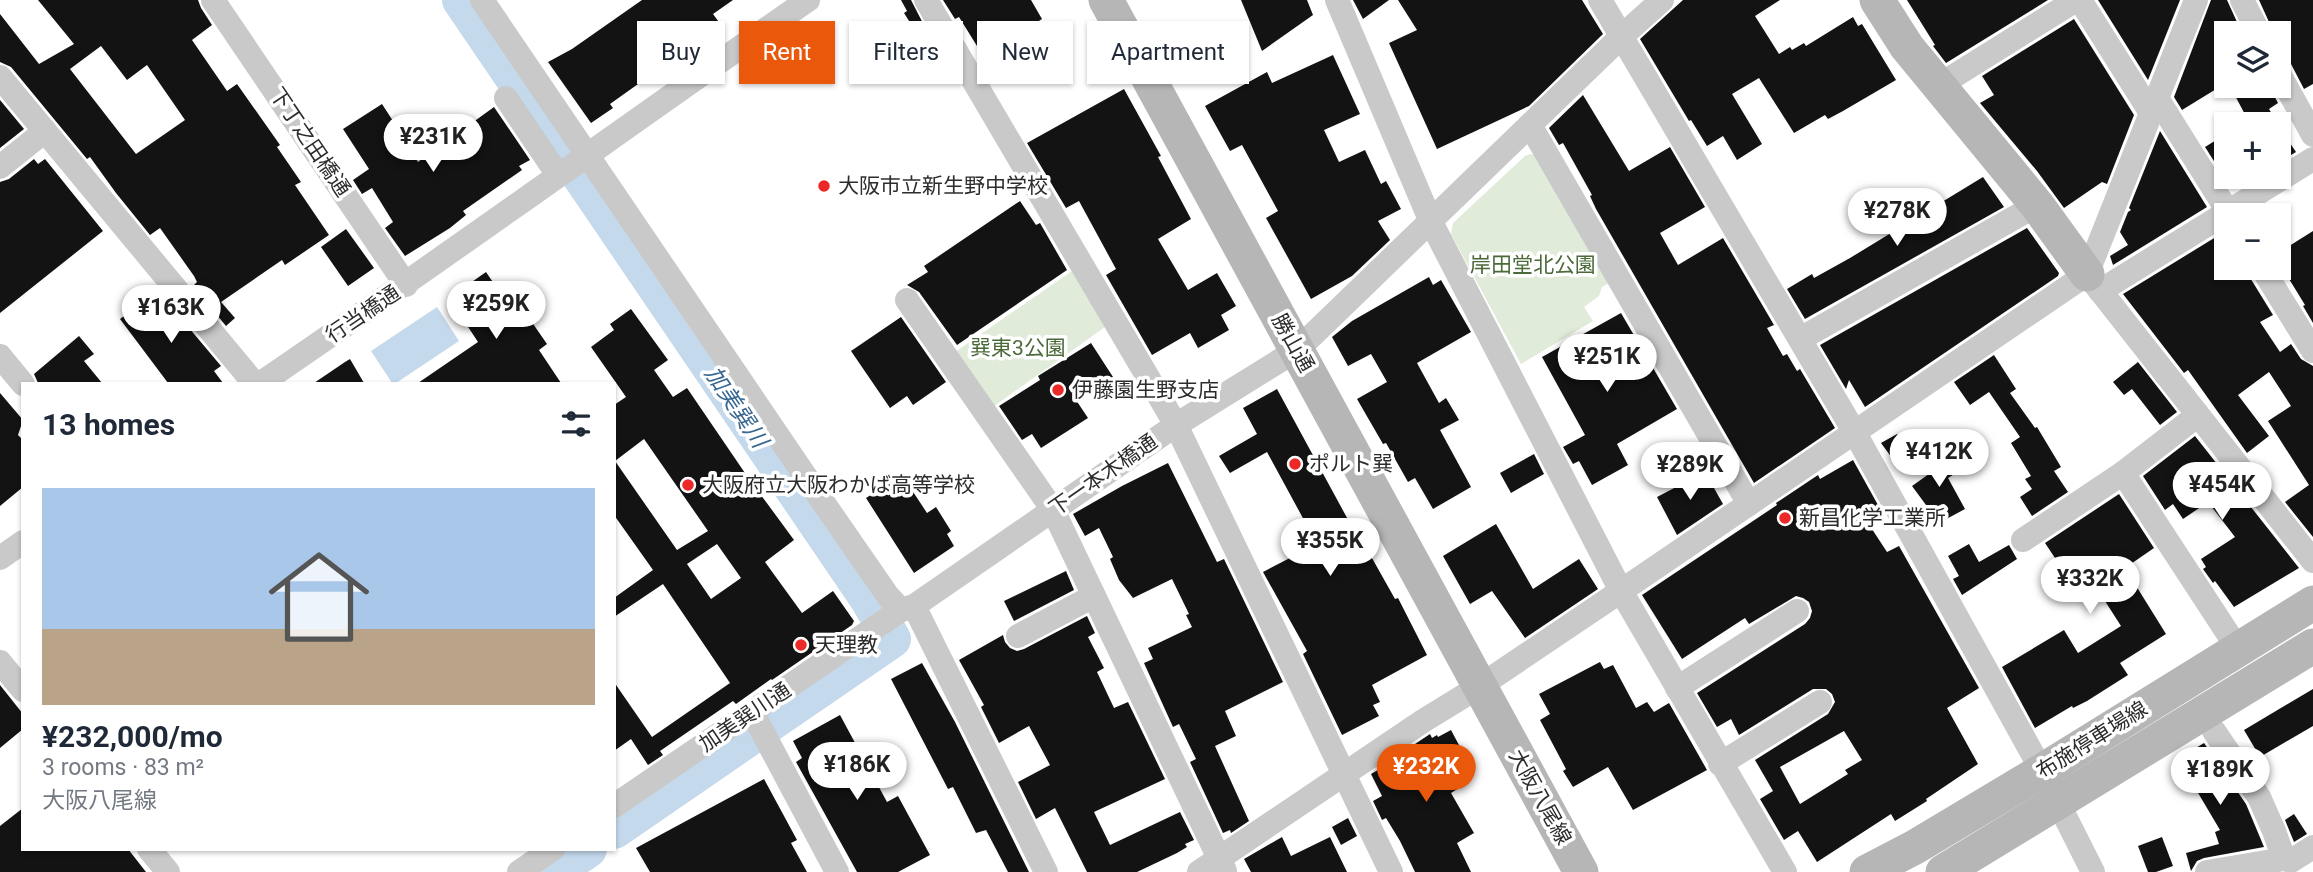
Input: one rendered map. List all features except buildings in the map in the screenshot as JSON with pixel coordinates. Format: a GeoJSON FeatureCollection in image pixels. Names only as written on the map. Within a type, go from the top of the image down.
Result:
{"type":"FeatureCollection","features":[{"type":"Feature","properties":{"kind":"main road","name":"勝山通"},"geometry":{"type":"LineString","coordinates":[[1107,0],[1480,686]]}},
{"type":"Feature","properties":{"kind":"main road"},"geometry":{"type":"LineString","coordinates":[[1877,0],[1907,47],[2037,205],[2094,282]]}},
{"type":"Feature","properties":{"kind":"main road","name":"布施停車場線"},"geometry":{"type":"LineString","coordinates":[[1943,872],[2050,786],[2238,649],[2313,603]]}},
{"type":"Feature","properties":{"kind":"main road","name":"布施停車場線"},"geometry":{"type":"LineString","coordinates":[[1867,872],[2231,697],[2313,646]]}},
{"type":"Feature","properties":{"kind":"main road","name":"大阪八尾線"},"geometry":{"type":"LineString","coordinates":[[1480,686],[1581,872]]}},
{"type":"Feature","properties":{"kind":"street","name":"下丁之田橋通"},"geometry":{"type":"LineString","coordinates":[[214,0],[406,285]]}},
{"type":"Feature","properties":{"kind":"street"},"geometry":{"type":"LineString","coordinates":[[482,0],[573,164],[825,505],[888,596],[896,615],[1046,872]]}},
{"type":"Feature","properties":{"kind":"street","name":"行当橋通"},"geometry":{"type":"LineString","coordinates":[[262,382],[406,285],[573,164],[808,0]]}},
{"type":"Feature","properties":{"kind":"street"},"geometry":{"type":"LineString","coordinates":[[926,0],[1176,425],[1391,872]]}},
{"type":"Feature","properties":{"kind":"street"},"geometry":{"type":"LineString","coordinates":[[1337,0],[1431,222],[1621,591],[1785,872]]}},
{"type":"Feature","properties":{"kind":"street"},"geometry":{"type":"LineString","coordinates":[[1600,0],[1855,433],[2050,786],[2093,872]]}},
{"type":"Feature","properties":{"kind":"street","name":"下一本木橋通"},"geometry":{"type":"LineString","coordinates":[[896,615],[1176,425],[1297,350],[1662,0]]}},
{"type":"Feature","properties":{"kind":"street"},"geometry":{"type":"LineString","coordinates":[[1938,86],[2078,0],[2221,203]]}},
{"type":"Feature","properties":{"kind":"street"},"geometry":{"type":"LineString","coordinates":[[2094,282],[2154,105],[2196,0]]}},
{"type":"Feature","properties":{"kind":"street"},"geometry":{"type":"LineString","coordinates":[[2242,0],[2253,21]]}},
{"type":"Feature","properties":{"kind":"street"},"geometry":{"type":"LineString","coordinates":[[0,77],[253,382]]}},
{"type":"Feature","properties":{"kind":"street"},"geometry":{"type":"LineString","coordinates":[[2291,95],[2313,135]]}},
{"type":"Feature","properties":{"kind":"street"},"geometry":{"type":"LineString","coordinates":[[506,98],[573,164]]}},
{"type":"Feature","properties":{"kind":"street"},"geometry":{"type":"LineString","coordinates":[[1530,125],[1749,504]]}},
{"type":"Feature","properties":{"kind":"street"},"geometry":{"type":"LineString","coordinates":[[0,167],[45,131]]}},
{"type":"Feature","properties":{"kind":"street"},"geometry":{"type":"LineString","coordinates":[[2244,203],[2313,159]]}},
{"type":"Feature","properties":{"kind":"street"},"geometry":{"type":"LineString","coordinates":[[1800,339],[2037,205]]}},
{"type":"Feature","properties":{"kind":"street"},"geometry":{"type":"LineString","coordinates":[[907,300],[1053,510],[1094,596],[1214,868],[1423,720],[1480,686],[1855,433],[2094,282],[2214,220]]}},
{"type":"Feature","properties":{"kind":"street"},"geometry":{"type":"LineString","coordinates":[[2269,280],[2313,351]]}},
{"type":"Feature","properties":{"kind":"street"},"geometry":{"type":"LineString","coordinates":[[2094,282],[2313,561]]}},
{"type":"Feature","properties":{"kind":"street"},"geometry":{"type":"LineString","coordinates":[[0,356],[21,382]]}},
{"type":"Feature","properties":{"kind":"street"},"geometry":{"type":"LineString","coordinates":[[2022,540],[2123,473],[2198,415]]}},
{"type":"Feature","properties":{"kind":"street"},"geometry":{"type":"LineString","coordinates":[[2123,473],[2238,649]]}},
{"type":"Feature","properties":{"kind":"street"},"geometry":{"type":"LineString","coordinates":[[0,558],[21,543]]}},
{"type":"Feature","properties":{"kind":"street"},"geometry":{"type":"LineString","coordinates":[[1018,636],[1094,596]]}},
{"type":"Feature","properties":{"kind":"street"},"geometry":{"type":"LineString","coordinates":[[1677,688],[1797,611]]}},
{"type":"Feature","properties":{"kind":"street","name":"加美巽川通"},"geometry":{"type":"LineString","coordinates":[[616,805],[758,725],[896,615]]}},
{"type":"Feature","properties":{"kind":"street"},"geometry":{"type":"LineString","coordinates":[[0,662],[21,688]]}},
{"type":"Feature","properties":{"kind":"street"},"geometry":{"type":"LineString","coordinates":[[1720,764],[1820,702]]}},
{"type":"Feature","properties":{"kind":"street"},"geometry":{"type":"LineString","coordinates":[[758,725],[837,872]]}},
{"type":"Feature","properties":{"kind":"street"},"geometry":{"type":"LineString","coordinates":[[2214,731],[2259,797],[2290,864]]}},
{"type":"Feature","properties":{"kind":"street"},"geometry":{"type":"LineString","coordinates":[[2207,872],[2290,864],[2313,847]]}},
{"type":"Feature","properties":{"kind":"street"},"geometry":{"type":"LineString","coordinates":[[151,851],[168,872]]}},
{"type":"Feature","properties":{"kind":"street"},"geometry":{"type":"LineString","coordinates":[[519,872],[550,851]]}},
{"type":"Feature","properties":{"kind":"green space","name":"岸田堂北公園"},"geometry":{"type":"Polygon","coordinates":[[[1530,154],[1535,155],[1611,282],[1602,287],[1599,296],[1584,307],[1593,321],[1521,364],[1451,234],[1453,223],[1530,154]]]}},
{"type":"Feature","properties":{"kind":"green space","name":"巽東3公園"},"geometry":{"type":"Polygon","coordinates":[[[1072,271],[1105,327],[990,409],[952,354],[1072,271]]]}},
{"type":"Feature","properties":{"kind":"water"},"geometry":{"type":"Polygon","coordinates":[[[437,307],[459,341],[398,382],[391,382],[371,351],[437,307]]]}},
{"type":"Feature","properties":{"kind":"waterway","name":"加美巽川"},"geometry":{"type":"LineString","coordinates":[[461,0],[868,598],[892,639],[616,829]]}},
{"type":"Feature","properties":{"kind":"waterway","name":"加美巽川"},"geometry":{"type":"LineString","coordinates":[[554,872],[585,851]]}},
{"type":"Feature","properties":{"kind":"place","name":"大阪市立新生野中学校"},"geometry":{"type":"Point","coordinates":[824,186]}},
{"type":"Feature","properties":{"kind":"place","name":"伊藤園生野支店"},"geometry":{"type":"Point","coordinates":[1058,390]}},
{"type":"Feature","properties":{"kind":"place","name":"ポルト巽"},"geometry":{"type":"Point","coordinates":[1295,464]}},
{"type":"Feature","properties":{"kind":"place","name":"大阪府立大阪わかば高等学校"},"geometry":{"type":"Point","coordinates":[688,485]}},
{"type":"Feature","properties":{"kind":"place","name":"新昌化学工業所"},"geometry":{"type":"Point","coordinates":[1785,518]}},
{"type":"Feature","properties":{"kind":"place","name":"天理教"},"geometry":{"type":"Point","coordinates":[801,645]}}]}
